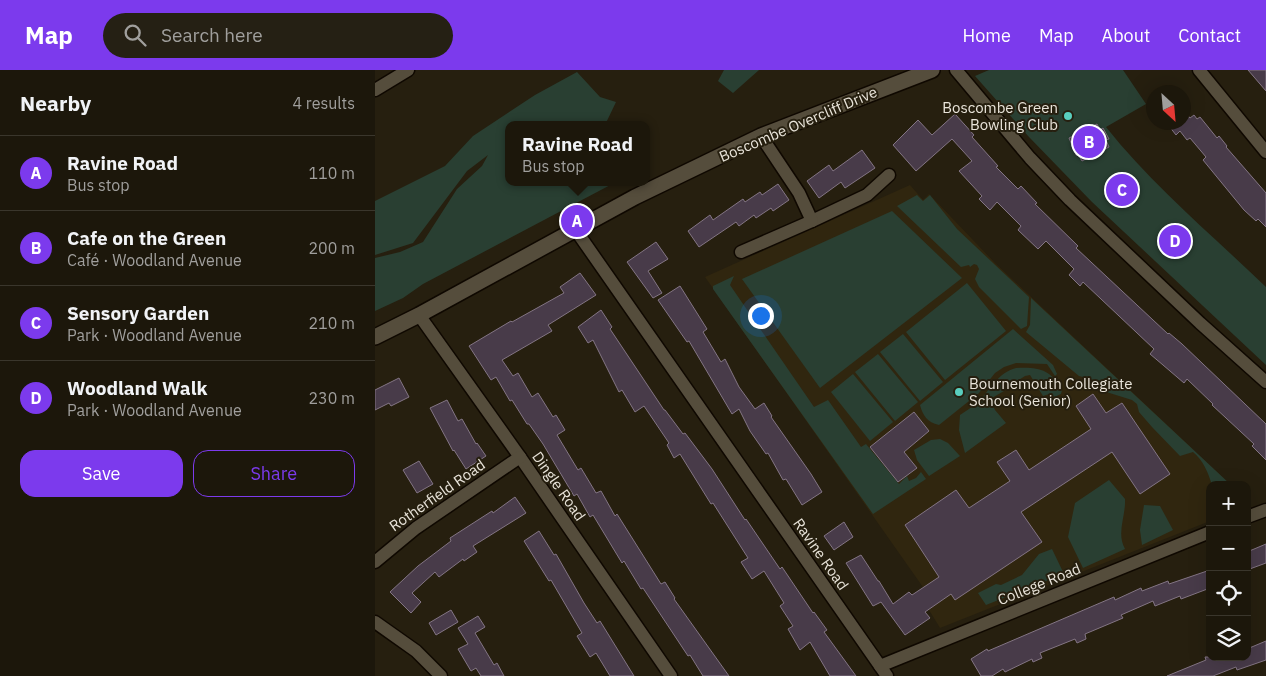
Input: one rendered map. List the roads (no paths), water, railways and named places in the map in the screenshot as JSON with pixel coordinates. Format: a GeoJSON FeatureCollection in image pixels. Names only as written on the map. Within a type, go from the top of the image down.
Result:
{"type":"FeatureCollection","features":[{"type":"Feature","properties":{"kind":"street"},"geometry":{"type":"LineString","coordinates":[[375,90],[407,70]]}},
{"type":"Feature","properties":{"kind":"street","name":"Boscombe Overcliff Drive"},"geometry":{"type":"LineString","coordinates":[[375,337],[635,197],[761,136],[932,70]]}},
{"type":"Feature","properties":{"kind":"street"},"geometry":{"type":"LineString","coordinates":[[956,70],[1030,158],[1070,200],[1200,323],[1266,382]]}},
{"type":"Feature","properties":{"kind":"street"},"geometry":{"type":"LineString","coordinates":[[1199,70],[1266,152]]}},
{"type":"Feature","properties":{"kind":"street"},"geometry":{"type":"LineString","coordinates":[[761,136],[799,193],[813,221]]}},
{"type":"Feature","properties":{"kind":"street"},"geometry":{"type":"LineString","coordinates":[[741,252],[867,195],[889,175]]}},
{"type":"Feature","properties":{"kind":"street","name":"Ravine Road"},"geometry":{"type":"LineString","coordinates":[[575,229],[883,671]]}},
{"type":"Feature","properties":{"kind":"street","name":"Dingle Road"},"geometry":{"type":"LineString","coordinates":[[419,315],[520,457],[671,676]]}},
{"type":"Feature","properties":{"kind":"street","name":"Rotherfield Road"},"geometry":{"type":"LineString","coordinates":[[375,562],[416,528],[520,457]]}},
{"type":"Feature","properties":{"kind":"street"},"geometry":{"type":"LineString","coordinates":[[1251,516],[1266,510]]}},
{"type":"Feature","properties":{"kind":"street","name":"College Road"},"geometry":{"type":"LineString","coordinates":[[883,671],[1206,534]]}},
{"type":"Feature","properties":{"kind":"street"},"geometry":{"type":"LineString","coordinates":[[375,622],[416,651],[441,676]]}},
{"type":"Feature","properties":{"kind":"place","name":"Boscombe Green Bowling Club"},"geometry":{"type":"Point","coordinates":[1068,116]}},
{"type":"Feature","properties":{"kind":"place","name":"Cafe on the Green"},"geometry":{"type":"Point","coordinates":[1089,142]}},
{"type":"Feature","properties":{"kind":"place","name":"Sensory Garden"},"geometry":{"type":"Point","coordinates":[1122,190]}},
{"type":"Feature","properties":{"kind":"place","name":"Ravine Road"},"geometry":{"type":"Point","coordinates":[577,221]}},
{"type":"Feature","properties":{"kind":"place","name":"Woodland Walk"},"geometry":{"type":"Point","coordinates":[1175,241]}},
{"type":"Feature","properties":{"kind":"place","name":"Bournemouth Collegiate School (Senior)"},"geometry":{"type":"Point","coordinates":[959,392]}}]}
